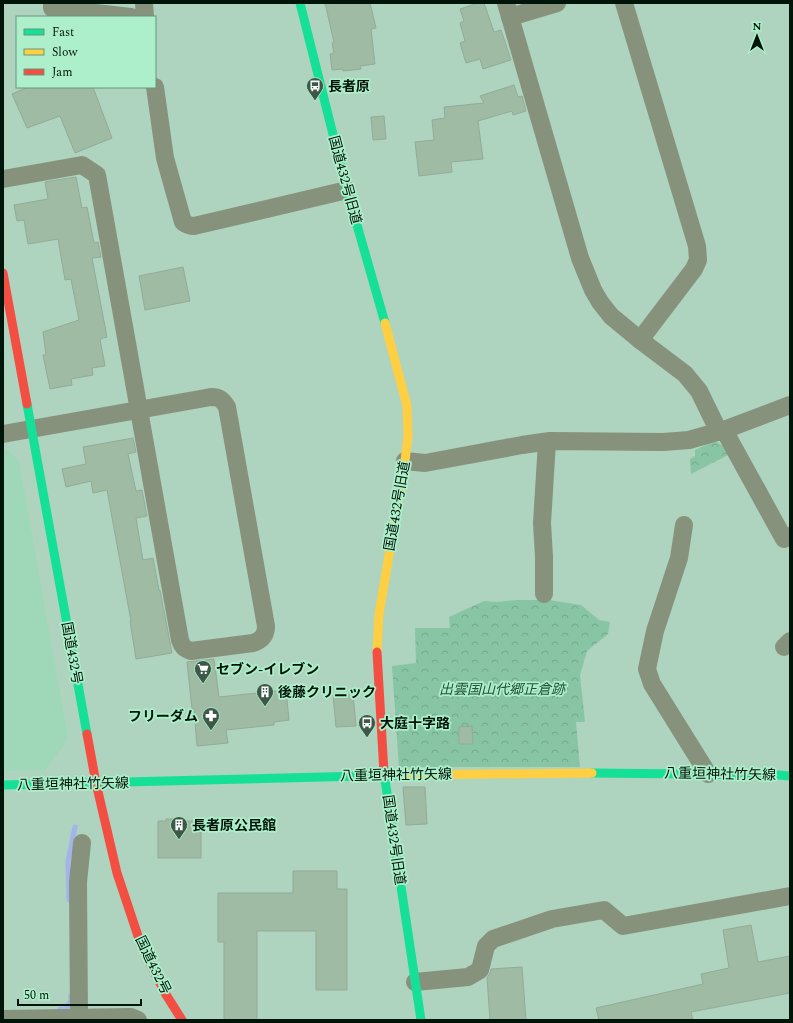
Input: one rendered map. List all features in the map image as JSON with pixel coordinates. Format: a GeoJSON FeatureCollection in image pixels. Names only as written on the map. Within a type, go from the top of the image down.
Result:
{"type":"FeatureCollection","features":[{"type":"Feature","properties":{"kind":"main road","name":"国道432号旧道"},"geometry":{"type":"LineString","coordinates":[[300,3],[347,190],[407,406],[408,436],[405,461],[379,614],[377,655],[384,775],[421,1020]]}},
{"type":"Feature","properties":{"kind":"main road","name":"国道432号"},"geometry":{"type":"LineString","coordinates":[[3,273],[96,783],[118,873],[141,945],[165,993],[182,1020]]}},
{"type":"Feature","properties":{"kind":"main road","name":"八重垣神社竹矢線"},"geometry":{"type":"LineString","coordinates":[[3,785],[384,775],[573,773],[778,774],[790,776]]}},
{"type":"Feature","properties":{"kind":"street"},"geometry":{"type":"LineString","coordinates":[[52,3],[52,8],[122,16]]}},
{"type":"Feature","properties":{"kind":"street"},"geometry":{"type":"LineString","coordinates":[[144,3],[145,16]]}},
{"type":"Feature","properties":{"kind":"street"},"geometry":{"type":"LineString","coordinates":[[557,3],[508,10],[586,276],[600,302],[611,316],[685,374],[699,390],[784,539],[790,536]]}},
{"type":"Feature","properties":{"kind":"street"},"geometry":{"type":"LineString","coordinates":[[624,3],[697,246],[698,260],[694,269],[640,340]]}},
{"type":"Feature","properties":{"kind":"street"},"geometry":{"type":"LineString","coordinates":[[155,88],[165,158],[183,222],[186,225],[194,226],[347,190]]}},
{"type":"Feature","properties":{"kind":"street"},"geometry":{"type":"LineString","coordinates":[[3,179],[82,165],[97,175],[139,410],[181,644],[187,650],[191,650],[253,643],[259,641],[263,637],[266,631],[266,626],[227,407],[223,400],[218,397],[211,397],[139,410],[3,434]]}},
{"type":"Feature","properties":{"kind":"street"},"geometry":{"type":"LineString","coordinates":[[405,461],[425,462],[547,442],[663,442],[689,440],[788,411]]}},
{"type":"Feature","properties":{"kind":"street"},"geometry":{"type":"LineString","coordinates":[[544,594],[542,523],[547,442]]}},
{"type":"Feature","properties":{"kind":"street"},"geometry":{"type":"LineString","coordinates":[[684,526],[679,558],[655,631],[647,669],[652,684],[708,774]]}},
{"type":"Feature","properties":{"kind":"street"},"geometry":{"type":"LineString","coordinates":[[79,1018],[78,882],[82,843]]}},
{"type":"Feature","properties":{"kind":"street"},"geometry":{"type":"LineString","coordinates":[[415,982],[468,977],[480,970],[486,946],[493,939],[552,919],[604,910],[623,926],[790,896]]}},
{"type":"Feature","properties":{"kind":"street"},"geometry":{"type":"LineString","coordinates":[[3,1019],[131,1017],[138,1020]]}},
{"type":"Feature","properties":{"kind":"shaded area"},"geometry":{"type":"Polygon","coordinates":[[[3,448],[14,455],[19,462],[68,739],[45,770],[3,771],[3,448]]]}},
{"type":"Feature","properties":{"kind":"green space"},"geometry":{"type":"Polygon","coordinates":[[[715,441],[723,446],[728,455],[691,474],[690,459],[695,456],[695,450],[715,441]]]}},
{"type":"Feature","properties":{"kind":"green space","name":"出雲国山代郷正倉跡"},"geometry":{"type":"Polygon","coordinates":[[[517,600],[549,600],[581,605],[599,620],[610,622],[608,634],[587,651],[580,675],[585,722],[576,722],[580,767],[399,767],[392,666],[416,663],[415,628],[450,628],[449,617],[484,601],[496,602],[517,600]]]}},
{"type":"Feature","properties":{"kind":"building"},"geometry":{"type":"Polygon","coordinates":[[[325,3],[370,3],[376,28],[371,29],[375,64],[360,66],[361,69],[343,71],[343,69],[332,70],[330,54],[334,53],[332,43],[334,42],[325,3]]]}},
{"type":"Feature","properties":{"kind":"building"},"geometry":{"type":"Polygon","coordinates":[[[478,3],[484,3],[494,32],[501,30],[511,60],[483,69],[480,59],[466,63],[460,43],[465,41],[460,23],[464,21],[460,9],[478,3]]]}},
{"type":"Feature","properties":{"kind":"building"},"geometry":{"type":"Polygon","coordinates":[[[514,85],[518,97],[522,96],[526,111],[513,115],[512,111],[478,121],[483,159],[451,162],[452,172],[419,176],[415,142],[434,140],[432,120],[445,118],[444,107],[484,103],[480,96],[514,85]]]}},
{"type":"Feature","properties":{"kind":"building"},"geometry":{"type":"Polygon","coordinates":[[[26,88],[93,88],[112,138],[75,153],[60,116],[27,128],[12,94],[26,88]]]}},
{"type":"Feature","properties":{"kind":"building"},"geometry":{"type":"Polygon","coordinates":[[[384,116],[386,139],[373,140],[371,117],[384,116]]]}},
{"type":"Feature","properties":{"kind":"building"},"geometry":{"type":"Polygon","coordinates":[[[76,177],[82,208],[87,207],[94,243],[98,242],[101,257],[92,258],[107,337],[100,339],[105,366],[92,368],[93,375],[71,379],[72,385],[50,389],[43,355],[46,355],[43,332],[79,320],[71,279],[65,280],[58,239],[28,244],[24,220],[17,221],[14,205],[48,199],[45,182],[76,177]]]}},
{"type":"Feature","properties":{"kind":"building"},"geometry":{"type":"Polygon","coordinates":[[[183,267],[190,301],[145,310],[139,276],[183,267]]]}},
{"type":"Feature","properties":{"kind":"building"},"geometry":{"type":"Polygon","coordinates":[[[133,438],[136,452],[128,454],[136,491],[142,490],[147,516],[136,518],[143,560],[153,558],[172,653],[136,659],[131,621],[107,490],[93,493],[91,481],[66,487],[62,469],[86,464],[83,447],[133,438]]]}},
{"type":"Feature","properties":{"kind":"building"},"geometry":{"type":"Polygon","coordinates":[[[214,659],[219,697],[286,690],[289,720],[274,722],[274,725],[226,730],[228,743],[197,746],[194,709],[192,709],[187,662],[214,659]]]}},
{"type":"Feature","properties":{"kind":"building"},"geometry":{"type":"Polygon","coordinates":[[[353,694],[356,726],[336,727],[333,695],[353,694]]]}},
{"type":"Feature","properties":{"kind":"building"},"geometry":{"type":"Polygon","coordinates":[[[472,726],[473,744],[459,744],[459,727],[472,726]]]}},
{"type":"Feature","properties":{"kind":"building"},"geometry":{"type":"Polygon","coordinates":[[[403,787],[425,787],[427,824],[406,825],[403,787]]]}},
{"type":"Feature","properties":{"kind":"building","name":"長者原公民館"},"geometry":{"type":"Polygon","coordinates":[[[166,819],[201,821],[201,858],[158,858],[158,821],[166,821],[166,819]]]}},
{"type":"Feature","properties":{"kind":"building"},"geometry":{"type":"Polygon","coordinates":[[[293,871],[337,871],[337,889],[347,889],[347,990],[316,990],[316,931],[257,931],[257,1020],[224,1020],[224,942],[218,942],[218,893],[293,893],[293,871]]]}},
{"type":"Feature","properties":{"kind":"building"},"geometry":{"type":"Polygon","coordinates":[[[751,925],[758,962],[790,956],[790,993],[691,1012],[693,1020],[599,1020],[596,1008],[703,984],[701,974],[729,968],[723,930],[751,925]]]}},
{"type":"Feature","properties":{"kind":"building"},"geometry":{"type":"Polygon","coordinates":[[[522,967],[526,1020],[490,1020],[487,978],[491,969],[522,967]]]}},
{"type":"Feature","properties":{"kind":"waterway"},"geometry":{"type":"LineString","coordinates":[[69,900],[68,861],[75,827]]}},
{"type":"Feature","properties":{"kind":"waterway"},"geometry":{"type":"LineString","coordinates":[[60,1009],[66,1009],[71,1000],[71,996]]}},
{"type":"Feature","properties":{"kind":"traffic: fast"},"geometry":{"type":"LineString","coordinates":[[300,3],[347,190],[385,323]]}},
{"type":"Feature","properties":{"kind":"traffic: fast"},"geometry":{"type":"LineString","coordinates":[[27,404],[87,734]]}},
{"type":"Feature","properties":{"kind":"traffic: fast"},"geometry":{"type":"LineString","coordinates":[[384,773],[421,1020]]}},
{"type":"Feature","properties":{"kind":"traffic: fast"},"geometry":{"type":"LineString","coordinates":[[592,773],[790,776]]}},
{"type":"Feature","properties":{"kind":"traffic: fast"},"geometry":{"type":"LineString","coordinates":[[3,785],[402,775]]}},
{"type":"Feature","properties":{"kind":"traffic: slow"},"geometry":{"type":"LineString","coordinates":[[377,652],[379,614],[408,436],[407,406],[385,323]]}},
{"type":"Feature","properties":{"kind":"traffic: slow"},"geometry":{"type":"LineString","coordinates":[[402,775],[592,773]]}},
{"type":"Feature","properties":{"kind":"traffic: jam"},"geometry":{"type":"LineString","coordinates":[[3,273],[27,404]]}},
{"type":"Feature","properties":{"kind":"traffic: jam"},"geometry":{"type":"LineString","coordinates":[[377,652],[384,773]]}},
{"type":"Feature","properties":{"kind":"traffic: jam"},"geometry":{"type":"LineString","coordinates":[[87,734],[96,783],[117,873],[141,945],[165,993],[182,1020]]}},
{"type":"Feature","properties":{"kind":"place","name":"長者原"},"geometry":{"type":"Point","coordinates":[315,101]}},
{"type":"Feature","properties":{"kind":"place","name":"セブン-イレブン"},"geometry":{"type":"Point","coordinates":[203,684]}},
{"type":"Feature","properties":{"kind":"place","name":"後藤クリニック"},"geometry":{"type":"Point","coordinates":[265,707]}},
{"type":"Feature","properties":{"kind":"place","name":"フリーダム"},"geometry":{"type":"Point","coordinates":[211,731]}},
{"type":"Feature","properties":{"kind":"place","name":"大庭十字路"},"geometry":{"type":"Point","coordinates":[367,738]}},
{"type":"Feature","properties":{"kind":"place","name":"長者原公民館"},"geometry":{"type":"Point","coordinates":[179,840]}}]}
